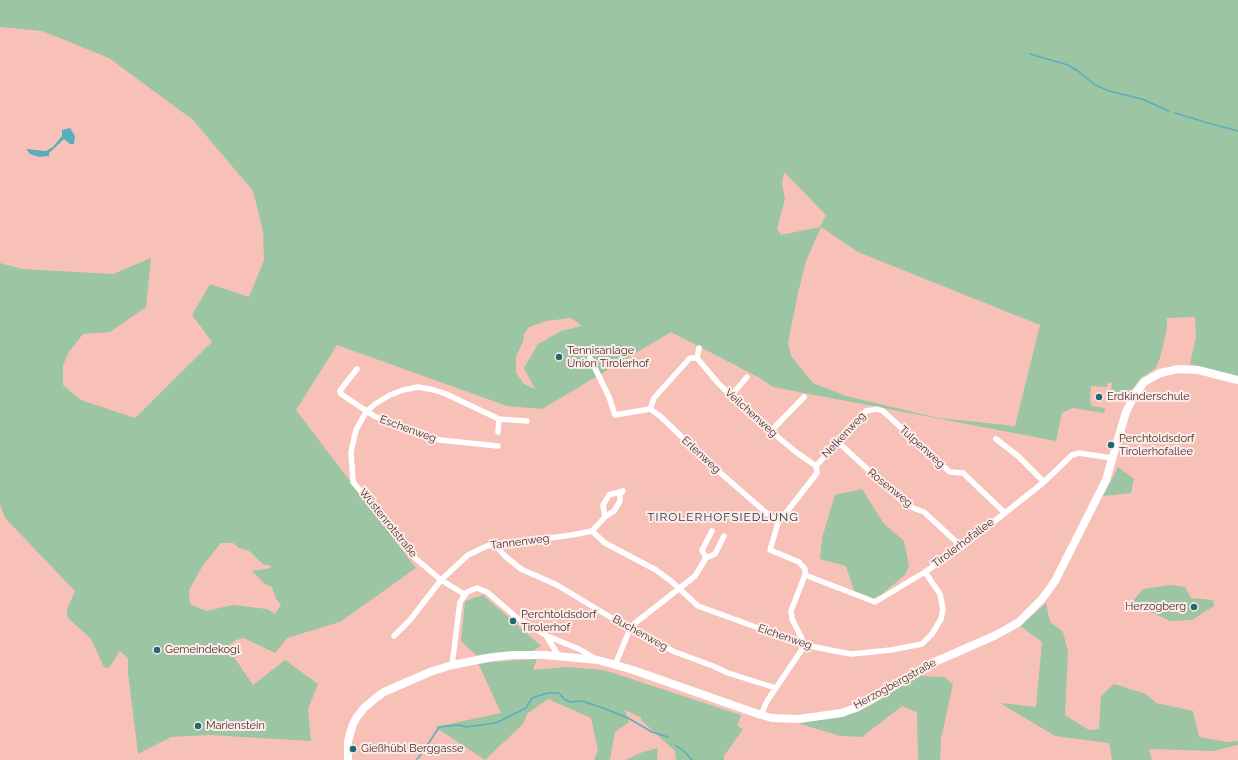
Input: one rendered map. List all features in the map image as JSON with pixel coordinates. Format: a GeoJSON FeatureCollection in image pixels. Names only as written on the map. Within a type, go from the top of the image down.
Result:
{"type":"FeatureCollection","features":[{"type":"Feature","properties":{"kind":"main road","name":"Herzogbergstraße"},"geometry":{"type":"LineString","coordinates":[[348,760],[348,741],[357,717],[364,708],[384,692],[430,672],[452,665],[493,657],[513,655],[558,656],[598,660],[633,670],[761,715],[777,719],[799,719],[856,708],[930,664],[994,636],[1019,622],[1042,599],[1055,581],[1106,480],[1126,412],[1131,400],[1139,388],[1151,378],[1167,370],[1198,370],[1238,380]]}},
{"type":"Feature","properties":{"kind":"street"},"geometry":{"type":"LineString","coordinates":[[590,358],[609,397],[615,415],[650,409],[654,398],[690,358],[696,358],[700,348]]}},
{"type":"Feature","properties":{"kind":"street","name":"Veilchenweg"},"geometry":{"type":"LineString","coordinates":[[696,358],[718,383],[770,432],[816,466]]}},
{"type":"Feature","properties":{"kind":"street","name":"Eschenweg"},"geometry":{"type":"LineString","coordinates":[[357,369],[340,391],[341,394],[366,412],[419,435],[433,439],[456,443],[498,446]]}},
{"type":"Feature","properties":{"kind":"street"},"geometry":{"type":"LineString","coordinates":[[731,396],[747,378]]}},
{"type":"Feature","properties":{"kind":"street","name":"Wüstenrotstraße"},"geometry":{"type":"LineString","coordinates":[[464,594],[441,580],[416,558],[353,482],[351,452],[356,430],[366,412],[375,404],[390,395],[403,390],[418,387],[446,394],[499,419],[526,422]]}},
{"type":"Feature","properties":{"kind":"street"},"geometry":{"type":"LineString","coordinates":[[770,432],[804,398]]}},
{"type":"Feature","properties":{"kind":"street","name":"Erlenweg"},"geometry":{"type":"LineString","coordinates":[[650,409],[660,416],[709,464],[778,523]]}},
{"type":"Feature","properties":{"kind":"street","name":"Nelkenweg"},"geometry":{"type":"LineString","coordinates":[[805,575],[805,568],[799,562],[770,550],[778,523],[817,473],[816,466],[866,411],[877,409]]}},
{"type":"Feature","properties":{"kind":"street","name":"Tulpenweg"},"geometry":{"type":"LineString","coordinates":[[877,409],[883,411],[950,472],[963,473],[1004,512]]}},
{"type":"Feature","properties":{"kind":"street"},"geometry":{"type":"LineString","coordinates":[[498,432],[499,419]]}},
{"type":"Feature","properties":{"kind":"street"},"geometry":{"type":"LineString","coordinates":[[996,439],[1018,456],[1044,482]]}},
{"type":"Feature","properties":{"kind":"street","name":"Rosenweg"},"geometry":{"type":"LineString","coordinates":[[838,442],[902,501],[913,508],[924,512],[962,547]]}},
{"type":"Feature","properties":{"kind":"street","name":"Tirolerhofallee"},"geometry":{"type":"LineString","coordinates":[[805,575],[875,602],[925,572],[962,547],[1004,512],[1044,482],[1072,455],[1075,454],[1112,458]]}},
{"type":"Feature","properties":{"kind":"street"},"geometry":{"type":"LineString","coordinates":[[592,531],[605,517],[614,511],[620,501],[620,494],[623,491],[609,496],[604,505],[605,517]]}},
{"type":"Feature","properties":{"kind":"street","name":"Tannenweg"},"geometry":{"type":"LineString","coordinates":[[394,636],[410,620],[441,580],[468,555],[487,546],[592,531]]}},
{"type":"Feature","properties":{"kind":"street","name":"Eichenweg"},"geometry":{"type":"LineString","coordinates":[[592,531],[605,543],[656,570],[671,581],[698,606],[805,645],[852,654],[891,650],[922,644],[932,634],[941,619],[943,608],[940,594],[925,572]]}},
{"type":"Feature","properties":{"kind":"street"},"geometry":{"type":"LineString","coordinates":[[706,558],[702,550],[712,531]]}},
{"type":"Feature","properties":{"kind":"street"},"geometry":{"type":"LineString","coordinates":[[615,665],[630,629],[634,624],[695,576],[706,558],[715,554],[724,536]]}},
{"type":"Feature","properties":{"kind":"street","name":"Buchenweg"},"geometry":{"type":"LineString","coordinates":[[495,545],[505,556],[521,569],[557,585],[630,629],[675,652],[728,673],[776,688]]}},
{"type":"Feature","properties":{"kind":"street"},"geometry":{"type":"LineString","coordinates":[[761,715],[767,701],[805,645],[792,618],[791,611],[805,575]]}},
{"type":"Feature","properties":{"kind":"street"},"geometry":{"type":"LineString","coordinates":[[452,665],[460,602],[464,594],[472,589],[483,590],[516,618],[547,636],[579,649],[598,660]]}},
{"type":"Feature","properties":{"kind":"street"},"geometry":{"type":"LineString","coordinates":[[547,636],[558,656]]}},
{"type":"Feature","properties":{"kind":"green space"},"geometry":{"type":"Polygon","coordinates":[[[0,0],[1238,0],[1238,376],[1190,364],[1196,337],[1195,317],[1167,318],[1167,328],[1160,358],[1156,368],[1141,378],[1131,391],[1121,390],[1114,395],[1111,393],[1112,383],[1108,382],[1107,387],[1091,386],[1090,400],[1092,406],[1105,408],[1104,413],[1073,408],[1062,413],[1056,441],[773,387],[760,378],[671,332],[542,409],[507,406],[337,345],[296,410],[416,568],[340,622],[287,638],[275,653],[244,638],[236,640],[227,647],[253,685],[285,660],[318,684],[308,709],[311,741],[209,735],[171,737],[138,754],[128,672],[128,658],[120,651],[109,668],[104,667],[91,639],[67,617],[67,609],[75,591],[5,518],[0,504],[0,263],[22,269],[113,274],[151,258],[146,307],[110,332],[83,334],[69,352],[63,365],[63,385],[81,400],[135,418],[212,342],[192,315],[210,284],[249,297],[264,260],[263,231],[253,191],[193,120],[109,58],[42,31],[0,27],[0,0]],[[784,172],[782,184],[785,199],[777,229],[781,235],[820,227],[826,215],[784,172]],[[821,227],[806,261],[788,343],[791,356],[813,383],[846,396],[938,418],[1015,426],[1040,325],[858,252],[821,227]],[[571,318],[546,321],[529,327],[524,334],[523,342],[516,356],[516,373],[524,384],[535,389],[524,368],[538,344],[561,331],[582,326],[571,318]],[[221,543],[203,565],[189,590],[190,604],[206,611],[233,605],[267,609],[275,614],[281,605],[276,599],[272,587],[265,584],[252,571],[271,568],[269,565],[264,565],[249,551],[239,548],[233,543],[221,543]]]}},
{"type":"Feature","properties":{"kind":"green space"},"geometry":{"type":"Polygon","coordinates":[[[1118,467],[1134,479],[1131,493],[1103,496],[1118,467]]]}},
{"type":"Feature","properties":{"kind":"green space"},"geometry":{"type":"Polygon","coordinates":[[[862,489],[884,524],[904,541],[909,566],[905,575],[882,594],[872,599],[854,591],[846,566],[820,559],[822,538],[835,495],[862,489]]]}},
{"type":"Feature","properties":{"kind":"green space"},"geometry":{"type":"Polygon","coordinates":[[[1170,585],[1185,587],[1191,598],[1213,600],[1214,606],[1192,620],[1170,621],[1147,610],[1134,608],[1132,602],[1143,589],[1170,585]]]}},
{"type":"Feature","properties":{"kind":"green space"},"geometry":{"type":"Polygon","coordinates":[[[483,595],[541,646],[533,651],[476,655],[461,641],[465,601],[483,595]]]}},
{"type":"Feature","properties":{"kind":"green space"},"geometry":{"type":"Polygon","coordinates":[[[1046,603],[1050,622],[1063,632],[1068,651],[1065,715],[1089,730],[1099,729],[1101,696],[1114,684],[1146,694],[1156,703],[1193,711],[1199,737],[1227,742],[1238,741],[1238,745],[1213,751],[1149,749],[1152,760],[1112,760],[1109,743],[1055,736],[1000,703],[1036,707],[1042,642],[1020,626],[1046,603]]]}},
{"type":"Feature","properties":{"kind":"green space"},"geometry":{"type":"Polygon","coordinates":[[[537,659],[533,670],[566,667],[604,670],[741,715],[737,726],[743,729],[724,756],[724,760],[676,760],[675,751],[641,720],[642,718],[625,710],[629,722],[615,732],[610,760],[594,760],[598,750],[591,718],[548,699],[527,714],[523,724],[485,760],[435,727],[501,713],[478,663],[537,659]]]}},
{"type":"Feature","properties":{"kind":"green space"},"geometry":{"type":"Polygon","coordinates":[[[920,676],[944,677],[953,684],[941,739],[940,760],[918,760],[917,712],[902,706],[862,737],[840,736],[797,723],[844,717],[920,676]]]}},
{"type":"Feature","properties":{"kind":"green space"},"geometry":{"type":"Polygon","coordinates":[[[658,748],[657,760],[626,760],[640,753],[658,748]]]}},
{"type":"Feature","properties":{"kind":"water"},"geometry":{"type":"Polygon","coordinates":[[[70,128],[75,136],[74,144],[70,144],[64,139],[49,153],[49,157],[39,157],[30,154],[26,149],[46,151],[53,147],[62,136],[62,130],[70,128]]]}},
{"type":"Feature","properties":{"kind":"waterway"},"geometry":{"type":"LineString","coordinates":[[1030,54],[1068,65],[1095,85],[1109,91],[1142,99],[1169,111]]}},
{"type":"Feature","properties":{"kind":"waterway"},"geometry":{"type":"LineString","coordinates":[[1175,113],[1238,131]]}},
{"type":"Feature","properties":{"kind":"waterway"},"geometry":{"type":"LineString","coordinates":[[417,759],[439,727],[459,725],[466,727],[496,723],[526,708],[532,698],[548,693],[559,693],[564,699],[570,702],[582,701],[603,708],[628,718],[652,732],[668,737]]}},
{"type":"Feature","properties":{"kind":"waterway"},"geometry":{"type":"LineString","coordinates":[[675,745],[685,752],[692,760]]}},
{"type":"Feature","properties":{"kind":"place","name":"Tennisanlage Union Tirolerhof"},"geometry":{"type":"Point","coordinates":[559,357]}},
{"type":"Feature","properties":{"kind":"place","name":"Erdkinderschule"},"geometry":{"type":"Point","coordinates":[1099,397]}},
{"type":"Feature","properties":{"kind":"place","name":"Perchtoldsdorf Tirolerhofallee"},"geometry":{"type":"Point","coordinates":[1111,445]}},
{"type":"Feature","properties":{"kind":"place","name":"Herzogberg"},"geometry":{"type":"Point","coordinates":[1194,607]}},
{"type":"Feature","properties":{"kind":"place","name":"Perchtoldsdorf Tirolerhof"},"geometry":{"type":"Point","coordinates":[513,621]}},
{"type":"Feature","properties":{"kind":"place","name":"Gemeindekogl"},"geometry":{"type":"Point","coordinates":[157,650]}},
{"type":"Feature","properties":{"kind":"place","name":"Marienstein"},"geometry":{"type":"Point","coordinates":[198,726]}},
{"type":"Feature","properties":{"kind":"place","name":"Gießhübl Berggasse"},"geometry":{"type":"Point","coordinates":[353,749]}},
{"type":"Feature","properties":{"kind":"district","name":"TIROLERHOFSIEDLUNG"},"geometry":{"type":"Point","coordinates":[723,517]}}]}
